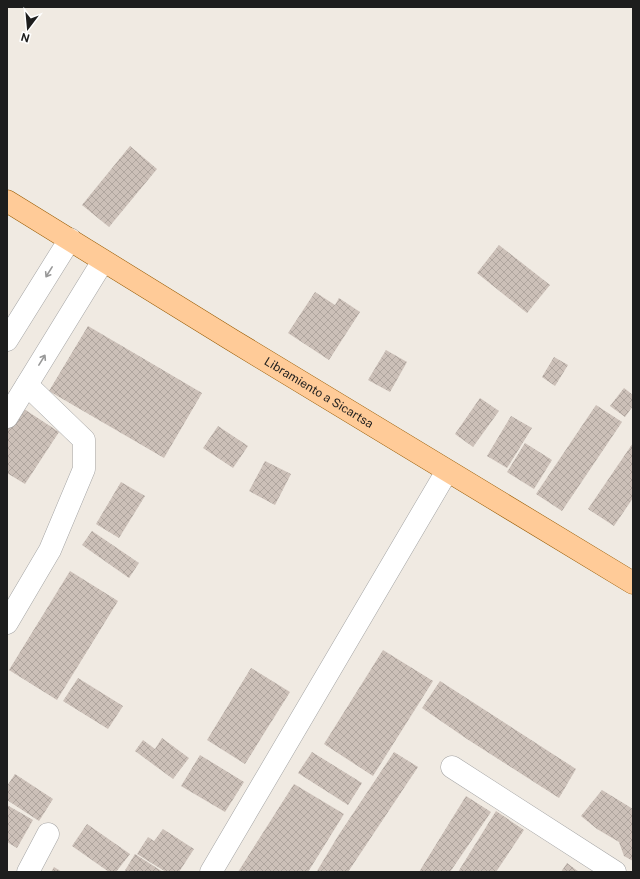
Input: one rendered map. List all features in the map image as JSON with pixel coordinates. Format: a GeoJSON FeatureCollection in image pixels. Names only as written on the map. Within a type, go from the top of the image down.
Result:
{"type":"FeatureCollection","features":[{"type":"Feature","properties":{"kind":"main road","name":"Libramiento a Sicartsa"},"geometry":{"type":"LineString","coordinates":[[7,201],[447,471],[633,583]]}},
{"type":"Feature","properties":{"kind":"street"},"geometry":{"type":"LineString","coordinates":[[7,340],[70,239]]}},
{"type":"Feature","properties":{"kind":"street"},"geometry":{"type":"LineString","coordinates":[[7,417],[103,261]]}},
{"type":"Feature","properties":{"kind":"street"},"geometry":{"type":"LineString","coordinates":[[7,623],[50,550],[84,469],[84,440],[27,385]]}},
{"type":"Feature","properties":{"kind":"street"},"geometry":{"type":"LineString","coordinates":[[210,872],[447,471]]}},
{"type":"Feature","properties":{"kind":"street"},"geometry":{"type":"LineString","coordinates":[[452,766],[615,872]]}},
{"type":"Feature","properties":{"kind":"street"},"geometry":{"type":"LineString","coordinates":[[28,872],[48,834]]}},
{"type":"Feature","properties":{"kind":"building"},"geometry":{"type":"Polygon","coordinates":[[[130,146],[157,169],[109,227],[82,205],[130,146]]]}},
{"type":"Feature","properties":{"kind":"building"},"geometry":{"type":"Polygon","coordinates":[[[499,245],[550,285],[527,313],[477,273],[499,245]]]}},
{"type":"Feature","properties":{"kind":"building"},"geometry":{"type":"Polygon","coordinates":[[[315,292],[335,305],[339,298],[360,312],[329,360],[288,333],[315,292]]]}},
{"type":"Feature","properties":{"kind":"building"},"geometry":{"type":"Polygon","coordinates":[[[88,326],[202,393],[164,458],[49,391],[88,326]]]}},
{"type":"Feature","properties":{"kind":"building"},"geometry":{"type":"Polygon","coordinates":[[[386,350],[407,362],[390,392],[368,380],[386,350]]]}},
{"type":"Feature","properties":{"kind":"building"},"geometry":{"type":"Polygon","coordinates":[[[554,357],[568,365],[555,386],[542,377],[554,357]]]}},
{"type":"Feature","properties":{"kind":"building"},"geometry":{"type":"Polygon","coordinates":[[[624,388],[633,395],[633,406],[625,417],[610,406],[624,388]]]}},
{"type":"Feature","properties":{"kind":"building"},"geometry":{"type":"Polygon","coordinates":[[[480,398],[499,411],[473,447],[455,434],[480,398]]]}},
{"type":"Feature","properties":{"kind":"building"},"geometry":{"type":"Polygon","coordinates":[[[596,405],[622,422],[562,511],[536,494],[596,405]]]}},
{"type":"Feature","properties":{"kind":"building"},"geometry":{"type":"Polygon","coordinates":[[[21,407],[59,432],[25,484],[7,473],[7,427],[21,407]]]}},
{"type":"Feature","properties":{"kind":"building"},"geometry":{"type":"Polygon","coordinates":[[[511,416],[532,428],[507,468],[487,456],[511,416]]]}},
{"type":"Feature","properties":{"kind":"building"},"geometry":{"type":"Polygon","coordinates":[[[218,426],[248,446],[233,468],[203,448],[218,426]]]}},
{"type":"Feature","properties":{"kind":"building"},"geometry":{"type":"Polygon","coordinates":[[[525,443],[552,460],[534,489],[507,472],[525,443]]]}},
{"type":"Feature","properties":{"kind":"building"},"geometry":{"type":"Polygon","coordinates":[[[633,443],[633,498],[614,526],[588,509],[633,443]]]}},
{"type":"Feature","properties":{"kind":"building"},"geometry":{"type":"Polygon","coordinates":[[[265,461],[291,474],[275,505],[249,491],[265,461]]]}},
{"type":"Feature","properties":{"kind":"building"},"geometry":{"type":"Polygon","coordinates":[[[121,482],[145,496],[119,538],[96,524],[121,482]]]}},
{"type":"Feature","properties":{"kind":"building"},"geometry":{"type":"Polygon","coordinates":[[[92,531],[139,563],[129,578],[82,545],[92,531]]]}},
{"type":"Feature","properties":{"kind":"building"},"geometry":{"type":"Polygon","coordinates":[[[70,571],[118,601],[57,700],[9,670],[70,571]]]}},
{"type":"Feature","properties":{"kind":"building"},"geometry":{"type":"Polygon","coordinates":[[[383,650],[433,681],[373,776],[324,744],[383,650]]]}},
{"type":"Feature","properties":{"kind":"building"},"geometry":{"type":"Polygon","coordinates":[[[251,668],[290,692],[245,764],[207,740],[251,668]]]}},
{"type":"Feature","properties":{"kind":"building"},"geometry":{"type":"Polygon","coordinates":[[[78,678],[123,706],[108,729],[63,701],[78,678]]]}},
{"type":"Feature","properties":{"kind":"building"},"geometry":{"type":"Polygon","coordinates":[[[440,681],[576,769],[559,798],[467,739],[422,708],[440,681]]]}},
{"type":"Feature","properties":{"kind":"building"},"geometry":{"type":"Polygon","coordinates":[[[162,738],[189,758],[173,779],[135,751],[143,740],[155,749],[162,738]]]}},
{"type":"Feature","properties":{"kind":"building"},"geometry":{"type":"Polygon","coordinates":[[[312,752],[362,783],[348,805],[298,773],[312,752]]]}},
{"type":"Feature","properties":{"kind":"building"},"geometry":{"type":"Polygon","coordinates":[[[394,752],[418,767],[348,872],[317,871],[338,836],[394,752]]]}},
{"type":"Feature","properties":{"kind":"building"},"geometry":{"type":"Polygon","coordinates":[[[200,755],[244,782],[225,812],[181,786],[200,755]]]}},
{"type":"Feature","properties":{"kind":"building"},"geometry":{"type":"Polygon","coordinates":[[[15,774],[53,799],[39,821],[7,800],[7,786],[15,774]]]}},
{"type":"Feature","properties":{"kind":"building"},"geometry":{"type":"Polygon","coordinates":[[[294,784],[344,814],[308,872],[238,872],[294,784]]]}},
{"type":"Feature","properties":{"kind":"building"},"geometry":{"type":"Polygon","coordinates":[[[602,790],[633,809],[633,861],[624,856],[619,842],[597,829],[581,816],[602,790]]]}},
{"type":"Feature","properties":{"kind":"building"},"geometry":{"type":"Polygon","coordinates":[[[466,796],[491,812],[450,872],[419,872],[466,796]]]}},
{"type":"Feature","properties":{"kind":"building"},"geometry":{"type":"Polygon","coordinates":[[[7,805],[33,820],[17,848],[7,842],[7,805]]]}},
{"type":"Feature","properties":{"kind":"building"},"geometry":{"type":"Polygon","coordinates":[[[496,811],[524,830],[496,872],[458,872],[496,811]]]}},
{"type":"Feature","properties":{"kind":"building"},"geometry":{"type":"Polygon","coordinates":[[[87,824],[130,854],[116,872],[109,872],[72,846],[87,824]]]}},
{"type":"Feature","properties":{"kind":"building"},"geometry":{"type":"Polygon","coordinates":[[[163,829],[194,849],[179,872],[166,872],[137,854],[148,837],[154,841],[163,829]]]}},
{"type":"Feature","properties":{"kind":"building"},"geometry":{"type":"Polygon","coordinates":[[[135,854],[163,872],[124,872],[135,854]]]}},
{"type":"Feature","properties":{"kind":"building"},"geometry":{"type":"Polygon","coordinates":[[[567,863],[579,872],[561,872],[567,863]]]}},
{"type":"Feature","properties":{"kind":"building"},"geometry":{"type":"Polygon","coordinates":[[[54,867],[62,872],[51,872],[54,867]]]}}]}
